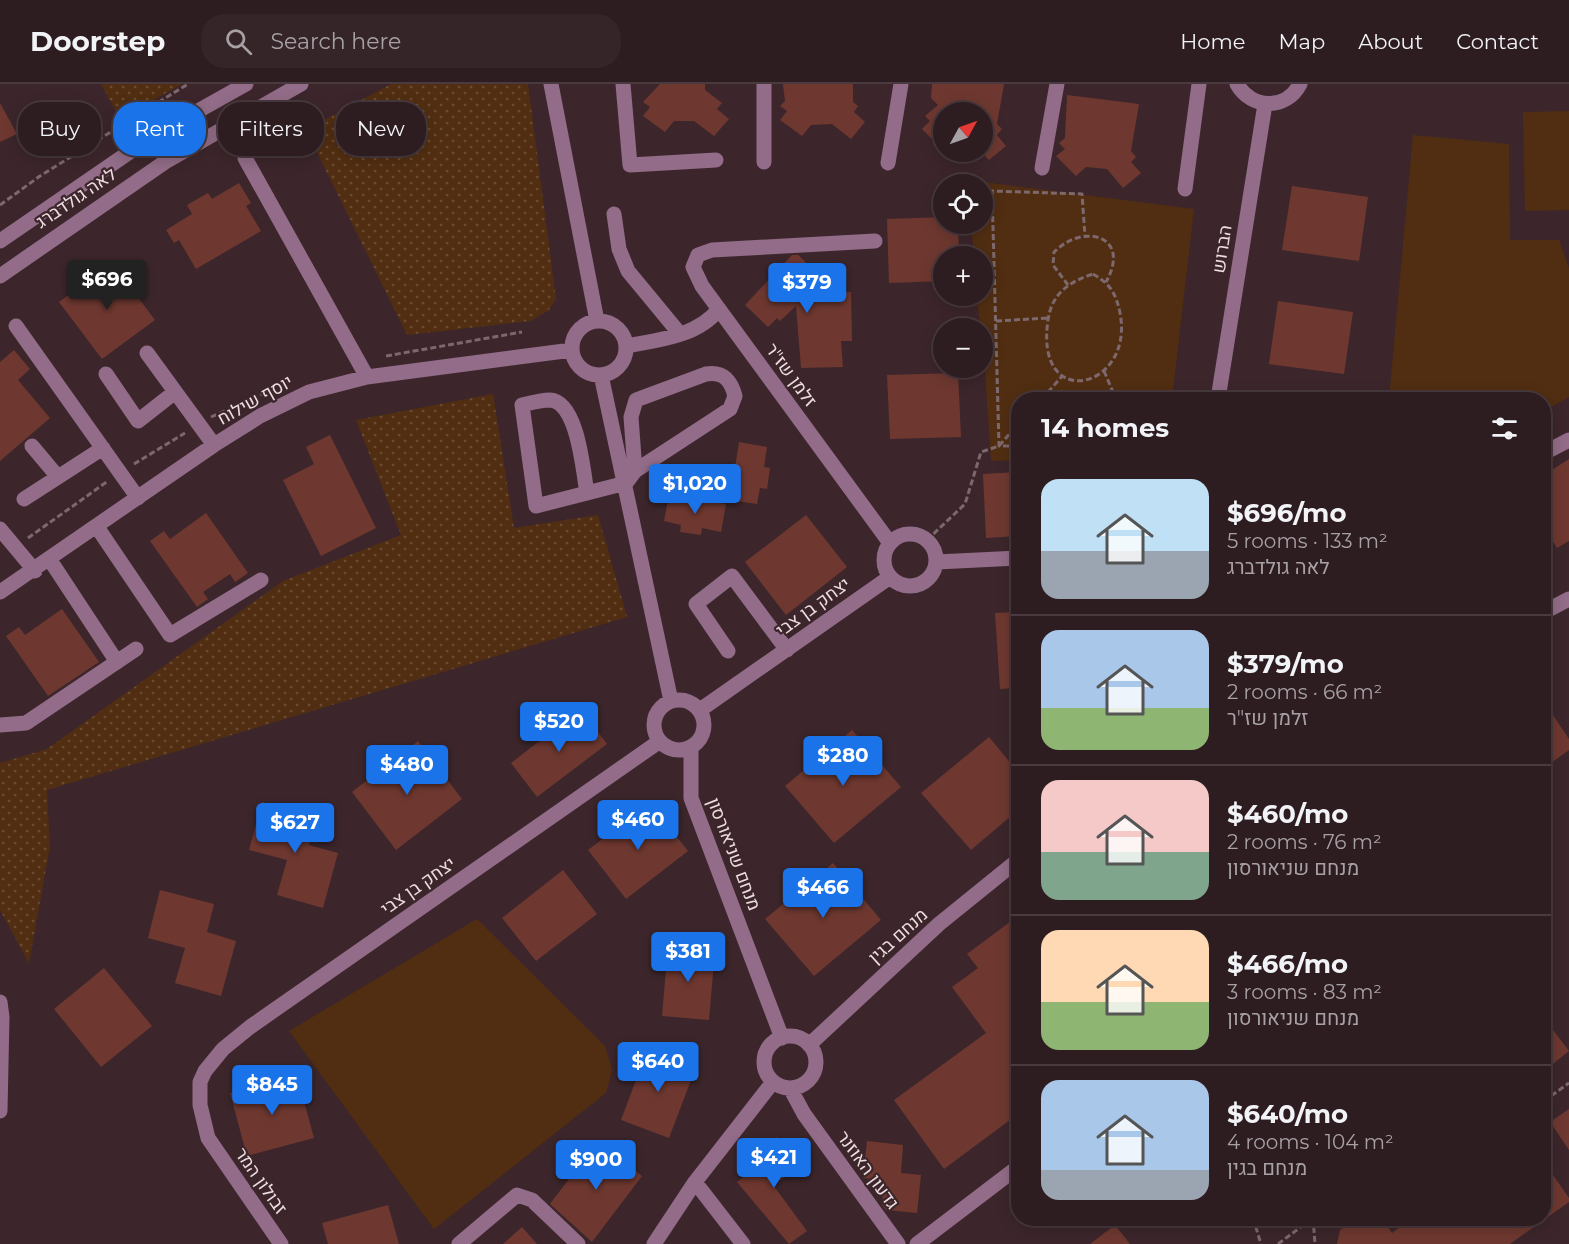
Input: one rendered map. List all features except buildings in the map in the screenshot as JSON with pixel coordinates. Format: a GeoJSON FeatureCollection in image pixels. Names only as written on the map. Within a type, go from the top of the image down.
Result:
{"type":"FeatureCollection","features":[{"type":"Feature","properties":{"kind":"street","name":"לאה גולדברג"},"geometry":{"type":"LineString","coordinates":[[0,241],[150,138],[246,84]]}},
{"type":"Feature","properties":{"kind":"street","name":"לאה גולדברג"},"geometry":{"type":"LineString","coordinates":[[0,276],[165,162],[301,84]]}},
{"type":"Feature","properties":{"kind":"street"},"geometry":{"type":"LineString","coordinates":[[551,84],[597,321]]}},
{"type":"Feature","properties":{"kind":"street"},"geometry":{"type":"LineString","coordinates":[[623,84],[630,165],[716,160]]}},
{"type":"Feature","properties":{"kind":"street"},"geometry":{"type":"LineString","coordinates":[[764,84],[764,162]]}},
{"type":"Feature","properties":{"kind":"street"},"geometry":{"type":"LineString","coordinates":[[888,163],[901,84]]}},
{"type":"Feature","properties":{"kind":"street"},"geometry":{"type":"LineString","coordinates":[[1042,168],[1057,84]]}},
{"type":"Feature","properties":{"kind":"street"},"geometry":{"type":"LineString","coordinates":[[1185,189],[1199,84]]}},
{"type":"Feature","properties":{"kind":"street"},"geometry":{"type":"LineString","coordinates":[[1237,84],[1250,99],[1265,104],[1286,99],[1300,84]]}},
{"type":"Feature","properties":{"kind":"street","name":"הברוש"},"geometry":{"type":"LineString","coordinates":[[1219,392],[1265,104]]}},
{"type":"Feature","properties":{"kind":"street"},"geometry":{"type":"LineString","coordinates":[[245,158],[367,377]]}},
{"type":"Feature","properties":{"kind":"street"},"geometry":{"type":"LineString","coordinates":[[614,214],[619,249],[628,271],[681,334]]}},
{"type":"Feature","properties":{"kind":"street","name":"זלמן שז\"ר"},"geometry":{"type":"LineString","coordinates":[[875,241],[712,249],[701,252],[694,262],[695,273],[719,309],[890,543]]}},
{"type":"Feature","properties":{"kind":"street"},"geometry":{"type":"LineString","coordinates":[[626,346],[681,334],[705,322],[719,309]]}},
{"type":"Feature","properties":{"kind":"street"},"geometry":{"type":"LineString","coordinates":[[597,321],[616,328],[626,346],[619,366],[601,375],[581,368],[572,350],[578,330],[597,321]]}},
{"type":"Feature","properties":{"kind":"street"},"geometry":{"type":"LineString","coordinates":[[16,326],[138,498]]}},
{"type":"Feature","properties":{"kind":"street","name":"יוסף שילוח"},"geometry":{"type":"LineString","coordinates":[[0,592],[35,571],[214,445],[260,416],[309,392],[367,377],[572,350]]}},
{"type":"Feature","properties":{"kind":"street"},"geometry":{"type":"LineString","coordinates":[[147,353],[214,445]]}},
{"type":"Feature","properties":{"kind":"street"},"geometry":{"type":"LineString","coordinates":[[587,493],[573,423],[566,410],[560,403],[550,400],[522,405],[536,506],[587,493],[630,477],[730,409],[735,396],[725,376],[718,373],[706,374],[636,400],[631,417],[630,477]]}},
{"type":"Feature","properties":{"kind":"street"},"geometry":{"type":"LineString","coordinates":[[106,374],[138,422],[175,392]]}},
{"type":"Feature","properties":{"kind":"street"},"geometry":{"type":"LineString","coordinates":[[601,375],[630,477],[670,701]]}},
{"type":"Feature","properties":{"kind":"street"},"geometry":{"type":"LineString","coordinates":[[1551,449],[1569,440]]}},
{"type":"Feature","properties":{"kind":"street"},"geometry":{"type":"LineString","coordinates":[[32,446],[58,477]]}},
{"type":"Feature","properties":{"kind":"street"},"geometry":{"type":"LineString","coordinates":[[24,499],[103,448]]}},
{"type":"Feature","properties":{"kind":"street"},"geometry":{"type":"LineString","coordinates":[[97,527],[170,635],[261,580]]}},
{"type":"Feature","properties":{"kind":"street"},"geometry":{"type":"LineString","coordinates":[[0,529],[35,571]]}},
{"type":"Feature","properties":{"kind":"street"},"geometry":{"type":"LineString","coordinates":[[910,534],[927,540],[936,553],[937,562],[934,571],[922,584],[904,586],[890,577],[884,560],[890,543],[901,536],[910,534]]}},
{"type":"Feature","properties":{"kind":"street"},"geometry":{"type":"LineString","coordinates":[[937,562],[1011,558]]}},
{"type":"Feature","properties":{"kind":"street"},"geometry":{"type":"LineString","coordinates":[[50,560],[117,662]]}},
{"type":"Feature","properties":{"kind":"street"},"geometry":{"type":"LineString","coordinates":[[728,651],[696,604],[732,576],[787,650]]}},
{"type":"Feature","properties":{"kind":"street","name":"יצחק בן צבי"},"geometry":{"type":"LineString","coordinates":[[700,710],[890,577]]}},
{"type":"Feature","properties":{"kind":"street"},"geometry":{"type":"LineString","coordinates":[[1551,608],[1569,599]]}},
{"type":"Feature","properties":{"kind":"street"},"geometry":{"type":"LineString","coordinates":[[0,725],[26,723],[136,649]]}},
{"type":"Feature","properties":{"kind":"street"},"geometry":{"type":"LineString","coordinates":[[670,701],[688,701],[700,710],[704,718],[703,736],[691,748],[673,750],[660,741],[654,725],[655,716],[660,708],[670,701]]}},
{"type":"Feature","properties":{"kind":"street","name":"יצחק בן צבי"},"geometry":{"type":"LineString","coordinates":[[206,1071],[223,1049],[250,1027],[660,741]]}},
{"type":"Feature","properties":{"kind":"street","name":"מנחם שניאורסון"},"geometry":{"type":"LineString","coordinates":[[691,748],[692,798],[782,1038]]}},
{"type":"Feature","properties":{"kind":"street","name":"מנחם בגין"},"geometry":{"type":"LineString","coordinates":[[809,1045],[939,924],[1011,866]]}},
{"type":"Feature","properties":{"kind":"street"},"geometry":{"type":"LineString","coordinates":[[0,1002],[2,1017],[0,1111]]}},
{"type":"Feature","properties":{"kind":"street"},"geometry":{"type":"LineString","coordinates":[[793,1037],[809,1045],[815,1055],[814,1073],[802,1086],[790,1089],[773,1082],[766,1072],[765,1054],[769,1046],[782,1038],[793,1037]]}},
{"type":"Feature","properties":{"kind":"street","name":"זבולון המר"},"geometry":{"type":"LineString","coordinates":[[206,1071],[200,1082],[200,1105],[208,1138],[282,1244]]}},
{"type":"Feature","properties":{"kind":"street"},"geometry":{"type":"LineString","coordinates":[[654,1244],[695,1182],[773,1082]]}},
{"type":"Feature","properties":{"kind":"street","name":"גדעון האוזנר"},"geometry":{"type":"LineString","coordinates":[[790,1089],[804,1114],[898,1244]]}},
{"type":"Feature","properties":{"kind":"street"},"geometry":{"type":"LineString","coordinates":[[917,1244],[1011,1172]]}},
{"type":"Feature","properties":{"kind":"street"},"geometry":{"type":"LineString","coordinates":[[695,1182],[743,1244]]}},
{"type":"Feature","properties":{"kind":"street"},"geometry":{"type":"LineString","coordinates":[[459,1244],[518,1195],[532,1200],[578,1244]]}},
{"type":"Feature","properties":{"kind":"path"},"geometry":{"type":"LineString","coordinates":[[0,205],[40,176],[188,84]]}},
{"type":"Feature","properties":{"kind":"path"},"geometry":{"type":"LineString","coordinates":[[999,446],[992,191],[1082,194],[1085,236]]}},
{"type":"Feature","properties":{"kind":"path"},"geometry":{"type":"LineString","coordinates":[[1068,285],[1053,265],[1054,252],[1063,243],[1095,235],[1109,244],[1115,253],[1114,268],[1106,282]]}},
{"type":"Feature","properties":{"kind":"path"},"geometry":{"type":"LineString","coordinates":[[1093,274],[1106,282],[1114,291],[1123,331],[1116,357],[1104,371],[1083,382],[1072,381],[1054,370],[1046,348],[1048,318],[1058,292],[1068,285],[1093,274]]}},
{"type":"Feature","properties":{"kind":"path"},"geometry":{"type":"LineString","coordinates":[[996,321],[1048,318]]}},
{"type":"Feature","properties":{"kind":"path"},"geometry":{"type":"LineString","coordinates":[[1104,371],[1113,392]]}},
{"type":"Feature","properties":{"kind":"path"},"geometry":{"type":"LineString","coordinates":[[1048,392],[1063,375]]}},
{"type":"Feature","properties":{"kind":"path"},"geometry":{"type":"LineString","coordinates":[[999,446],[1011,432]]}},
{"type":"Feature","properties":{"kind":"path"},"geometry":{"type":"LineString","coordinates":[[927,540],[965,504],[981,452],[999,446],[1011,446]]}},
{"type":"Feature","properties":{"kind":"path"},"geometry":{"type":"LineString","coordinates":[[1551,1096],[1569,1083]]}},
{"type":"Feature","properties":{"kind":"path"},"geometry":{"type":"LineString","coordinates":[[1255,1226],[1261,1244]]}},
{"type":"Feature","properties":{"kind":"path"},"geometry":{"type":"LineString","coordinates":[[1278,1244],[1302,1226]]}},
{"type":"Feature","properties":{"kind":"path"},"geometry":{"type":"LineString","coordinates":[[1314,1226],[1315,1244]]}},
{"type":"Feature","properties":{"kind":"shaded area"},"geometry":{"type":"Polygon","coordinates":[[[101,84],[182,84],[150,102],[113,102],[113,106],[101,84]]]}},
{"type":"Feature","properties":{"kind":"shaded area"},"geometry":{"type":"Polygon","coordinates":[[[391,84],[528,84],[556,299],[548,311],[530,321],[407,335],[319,156],[324,156],[324,120],[336,114],[336,156],[426,156],[426,102],[358,102],[391,84]]]}},
{"type":"Feature","properties":{"kind":"shaded area"},"geometry":{"type":"Polygon","coordinates":[[[1569,111],[1569,210],[1525,211],[1523,112],[1569,111]]]}},
{"type":"Feature","properties":{"kind":"shaded area"},"geometry":{"type":"Polygon","coordinates":[[[1413,135],[1509,144],[1510,240],[1559,240],[1569,268],[1569,397],[1551,407],[1551,392],[1390,392],[1413,135]]]}},
{"type":"Feature","properties":{"kind":"shaded area"},"geometry":{"type":"Polygon","coordinates":[[[993,183],[1194,209],[1173,392],[1011,392],[1011,460],[991,461],[985,378],[993,378],[993,318],[979,318],[978,306],[993,306],[993,246],[973,246],[972,234],[993,234],[993,183]]]}},
{"type":"Feature","properties":{"kind":"shaded area"},"geometry":{"type":"Polygon","coordinates":[[[493,394],[514,528],[598,515],[627,617],[47,790],[50,846],[29,963],[0,910],[0,763],[47,749],[283,581],[401,535],[356,420],[493,394]]]}},
{"type":"Feature","properties":{"kind":"shaded area"},"geometry":{"type":"Polygon","coordinates":[[[477,919],[605,1046],[612,1070],[606,1093],[434,1229],[289,1031],[477,919]]]}}]}
